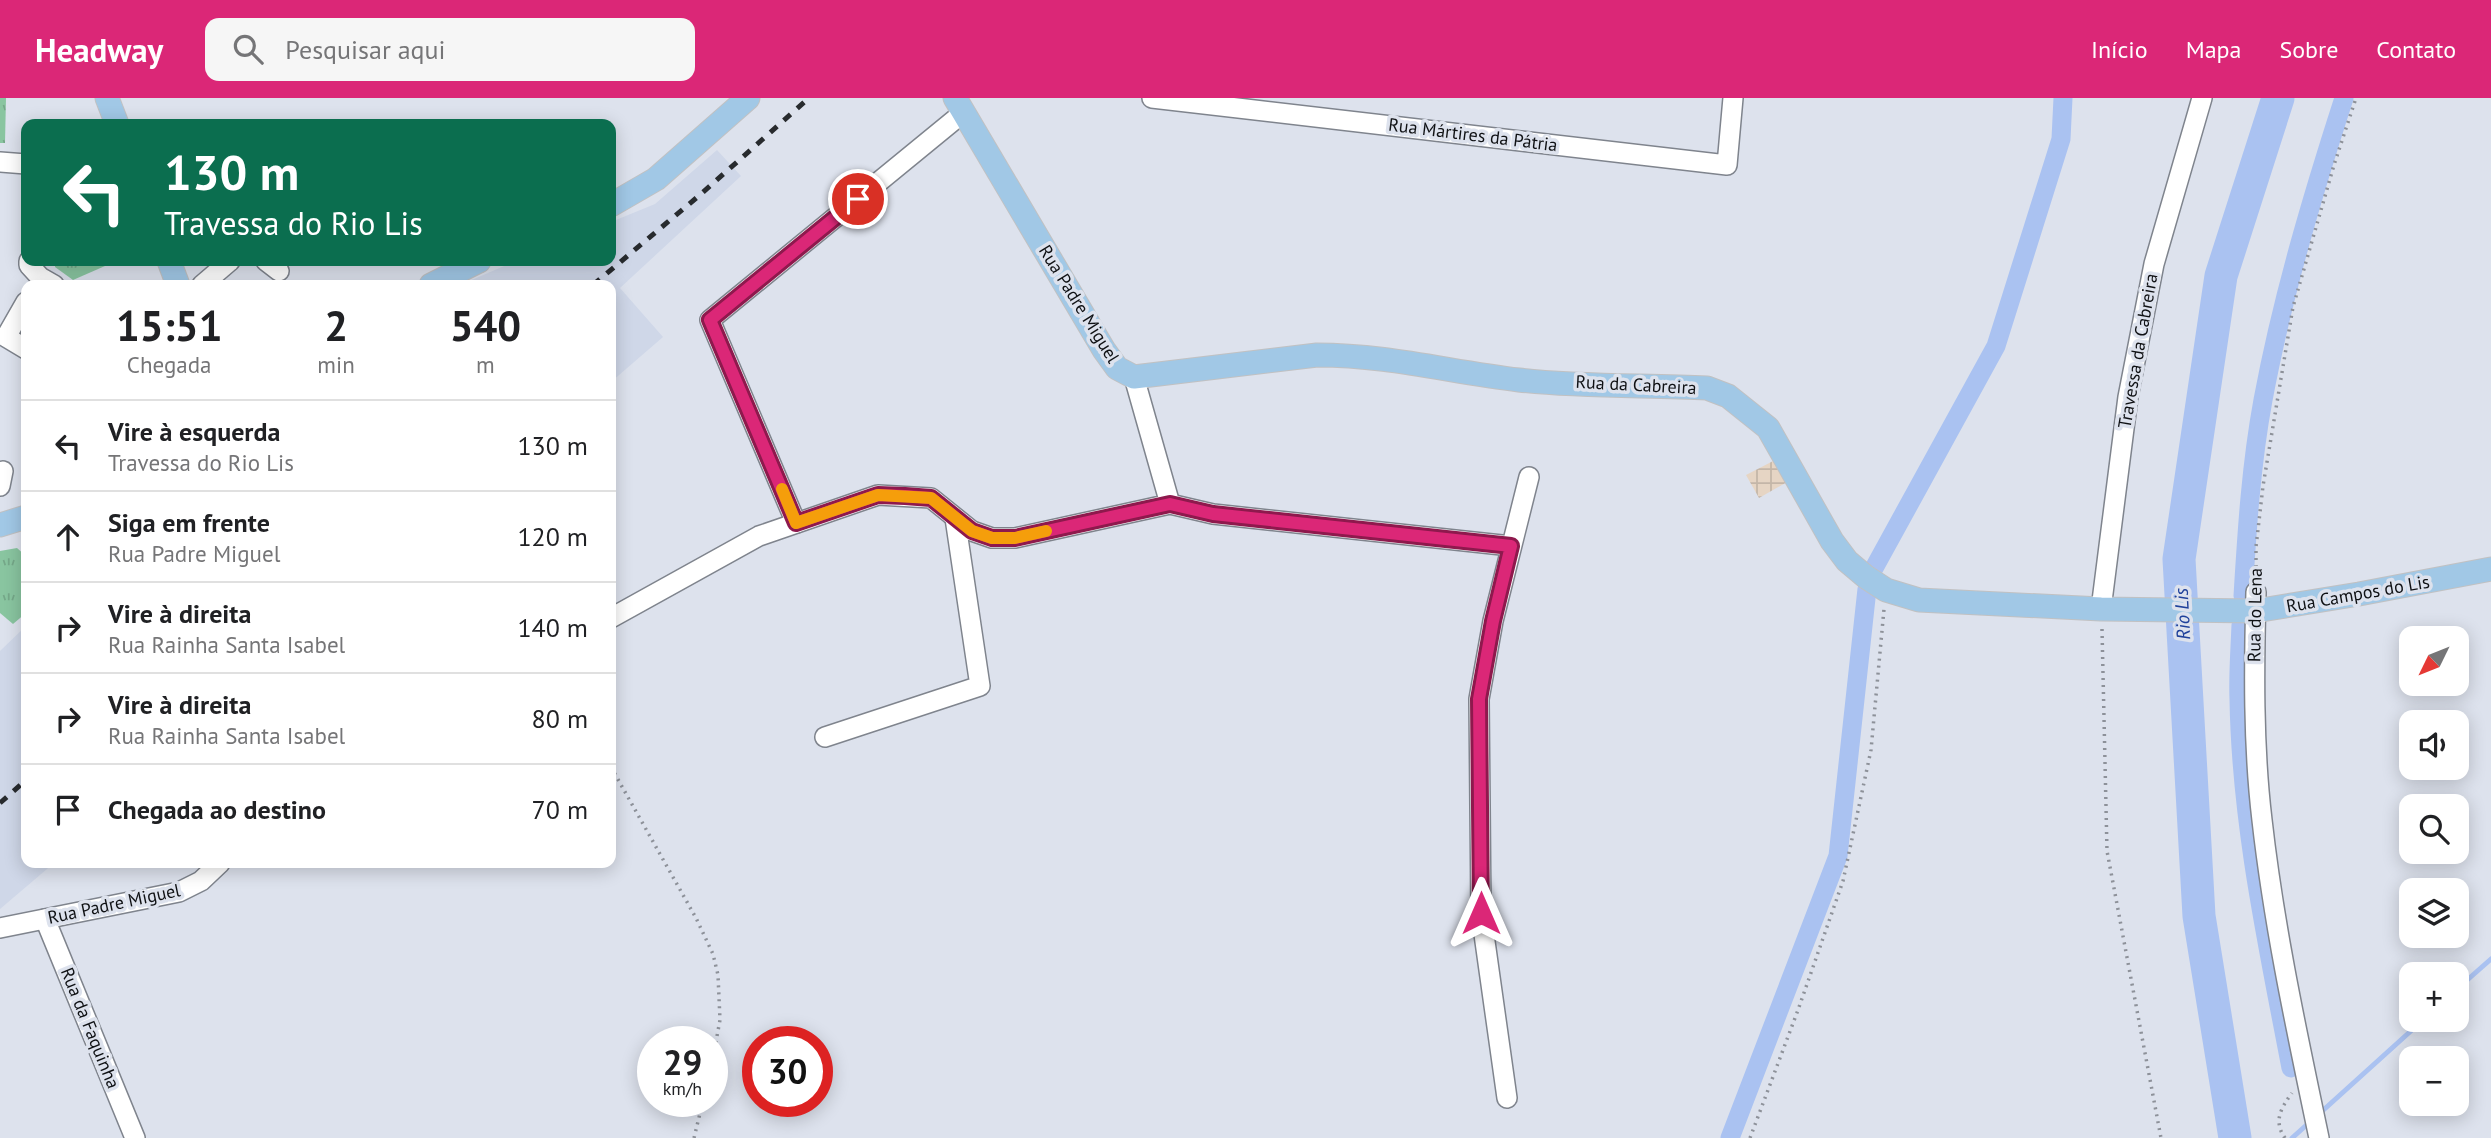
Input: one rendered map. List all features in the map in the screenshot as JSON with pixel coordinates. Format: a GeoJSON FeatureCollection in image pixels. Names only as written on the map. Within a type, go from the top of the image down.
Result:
{"type":"FeatureCollection","features":[{"type":"Feature","properties":{"kind":"main road"},"geometry":{"type":"LineString","coordinates":[[107,98],[115,119]]}},
{"type":"Feature","properties":{"kind":"main road"},"geometry":{"type":"LineString","coordinates":[[616,202],[656,179],[748,98]]}},
{"type":"Feature","properties":{"kind":"main road","name":"Rua Padre Miguel"},"geometry":{"type":"LineString","coordinates":[[960,105],[1104,350],[1117,368],[1134,377]]}},
{"type":"Feature","properties":{"kind":"main road"},"geometry":{"type":"LineString","coordinates":[[441,280],[469,266]]}},
{"type":"Feature","properties":{"kind":"main road","name":"Rua da Cabreira"},"geometry":{"type":"LineString","coordinates":[[1134,377],[1317,355],[1347,355],[1380,357],[1520,380],[1707,388],[1728,396],[1768,428],[1839,551],[1857,570],[1886,590],[1932,602],[2225,611]]}},
{"type":"Feature","properties":{"kind":"main road"},"geometry":{"type":"LineString","coordinates":[[0,525],[21,519]]}},
{"type":"Feature","properties":{"kind":"main road","name":"Rua Campos do Lis"},"geometry":{"type":"LineString","coordinates":[[2225,611],[2255,602],[2359,594],[2491,569]]}},
{"type":"Feature","properties":{"kind":"street","name":"Rua Mártires da Pátria"},"geometry":{"type":"LineString","coordinates":[[1152,98],[1287,105],[1727,165],[1733,98]]}},
{"type":"Feature","properties":{"kind":"street","name":"Travessa da Cabreira"},"geometry":{"type":"LineString","coordinates":[[2101,609],[2128,397],[2148,290],[2202,98]]}},
{"type":"Feature","properties":{"kind":"street"},"geometry":{"type":"LineString","coordinates":[[796,523],[710,320],[960,105]]}},
{"type":"Feature","properties":{"kind":"street"},"geometry":{"type":"LineString","coordinates":[[0,162],[21,163]]}},
{"type":"Feature","properties":{"kind":"street"},"geometry":{"type":"LineString","coordinates":[[30,266],[41,280]]}},
{"type":"Feature","properties":{"kind":"street"},"geometry":{"type":"LineString","coordinates":[[208,280],[224,266]]}},
{"type":"Feature","properties":{"kind":"street"},"geometry":{"type":"LineString","coordinates":[[21,311],[6,337],[21,346]]}},
{"type":"Feature","properties":{"kind":"street","name":"Rua Padre Miguel"},"geometry":{"type":"LineString","coordinates":[[1134,377],[1170,504]]}},
{"type":"Feature","properties":{"kind":"street"},"geometry":{"type":"LineString","coordinates":[[1507,1098],[1481,913],[1479,699],[1493,621],[1529,477]]}},
{"type":"Feature","properties":{"kind":"street"},"geometry":{"type":"LineString","coordinates":[[616,615],[759,536],[878,495],[931,498],[972,531],[992,538],[1015,538],[1170,504],[1213,514],[1511,546]]}},
{"type":"Feature","properties":{"kind":"street"},"geometry":{"type":"LineString","coordinates":[[825,737],[980,686],[956,518]]}},
{"type":"Feature","properties":{"kind":"street","name":"Rua do Lena"},"geometry":{"type":"LineString","coordinates":[[2255,602],[2255,698],[2261,818],[2279,937],[2319,1136]]}},
{"type":"Feature","properties":{"kind":"street","name":"Rua Padre Miguel"},"geometry":{"type":"LineString","coordinates":[[0,928],[178,892],[201,881],[215,868]]}},
{"type":"Feature","properties":{"kind":"street","name":"Rua da Faquinha"},"geometry":{"type":"LineString","coordinates":[[45,919],[135,1138]]}},
{"type":"Feature","properties":{"kind":"path","name":"Rua do Lena"},"geometry":{"type":"LineString","coordinates":[[2255,602],[2256,547],[2263,486],[2293,307],[2356,98]]}},
{"type":"Feature","properties":{"kind":"path"},"geometry":{"type":"LineString","coordinates":[[1750,1138],[1843,881],[1871,750],[1886,590]]}},
{"type":"Feature","properties":{"kind":"path"},"geometry":{"type":"LineString","coordinates":[[2101,609],[2108,851],[2161,1138]]}},
{"type":"Feature","properties":{"kind":"path"},"geometry":{"type":"LineString","coordinates":[[616,775],[696,918],[713,954],[718,975],[719,1026]]}},
{"type":"Feature","properties":{"kind":"path"},"geometry":{"type":"LineString","coordinates":[[2284,1136],[2279,1121],[2280,1108],[2306,1073]]}},
{"type":"Feature","properties":{"kind":"path"},"geometry":{"type":"LineString","coordinates":[[694,1138],[699,1117]]}},
{"type":"Feature","properties":{"kind":"shaded area"},"geometry":{"type":"Polygon","coordinates":[[[717,150],[741,176],[620,288],[663,337],[616,378],[616,280],[472,280],[504,266],[616,266],[616,220],[655,204],[717,150]]]}},
{"type":"Feature","properties":{"kind":"shaded area"},"geometry":{"type":"Polygon","coordinates":[[[1777,459],[1789,481],[1759,498],[1746,475],[1777,459]]]}},
{"type":"Feature","properties":{"kind":"shaded area"},"geometry":{"type":"Polygon","coordinates":[[[21,631],[21,868],[48,868],[0,909],[0,651],[21,631]]]}},
{"type":"Feature","properties":{"kind":"green space"},"geometry":{"type":"Polygon","coordinates":[[[0,98],[6,98],[5,143],[0,143],[0,98]]]}},
{"type":"Feature","properties":{"kind":"green space"},"geometry":{"type":"Polygon","coordinates":[[[55,266],[105,266],[73,280],[55,266]]]}},
{"type":"Feature","properties":{"kind":"green space"},"geometry":{"type":"Polygon","coordinates":[[[17,548],[21,552],[21,617],[13,624],[0,613],[0,551],[17,548]]]}},
{"type":"Feature","properties":{"kind":"waterway"},"geometry":{"type":"LineString","coordinates":[[1873,570],[1996,346],[2061,139],[2063,98]]}},
{"type":"Feature","properties":{"kind":"waterway","name":"Rio Lis"},"geometry":{"type":"LineString","coordinates":[[2235,1138],[2199,916],[2179,559],[2221,276],[2278,98]]}},
{"type":"Feature","properties":{"kind":"waterway"},"geometry":{"type":"LineString","coordinates":[[2243,596],[2252,473],[2271,362],[2299,248],[2344,98]]}},
{"type":"Feature","properties":{"kind":"waterway"},"geometry":{"type":"LineString","coordinates":[[1730,1138],[1838,856],[1867,589]]}},
{"type":"Feature","properties":{"kind":"waterway"},"geometry":{"type":"LineString","coordinates":[[2241,625],[2241,746],[2250,839],[2291,1068]]}},
{"type":"Feature","properties":{"kind":"waterway"},"geometry":{"type":"LineString","coordinates":[[2469,978],[2491,959]]}},
{"type":"Feature","properties":{"kind":"waterway"},"geometry":{"type":"LineString","coordinates":[[2319,1114],[2410,1032]]}},
{"type":"Feature","properties":{"kind":"waterway"},"geometry":{"type":"LineString","coordinates":[[2292,1138],[2311,1121]]}},
{"type":"Feature","properties":{"kind":"railway"},"geometry":{"type":"LineString","coordinates":[[616,266],[809,98]]}},
{"type":"Feature","properties":{"kind":"railway"},"geometry":{"type":"LineString","coordinates":[[599,280],[616,266]]}},
{"type":"Feature","properties":{"kind":"railway"},"geometry":{"type":"LineString","coordinates":[[0,803],[21,784]]}},
{"type":"Feature","properties":{"kind":"slow traffic"},"geometry":{"type":"LineString","coordinates":[[782,489],[796,523],[878,495],[931,498],[972,531],[992,538],[1015,538],[1046,531]]}},
{"type":"Feature","properties":{"kind":"route"},"geometry":{"type":"LineString","coordinates":[[858,199],[710,320],[796,523],[878,495],[931,498],[972,531],[992,538],[1015,538],[1170,504],[1213,514],[1511,546],[1493,621],[1479,699],[1481,913]]}}]}
